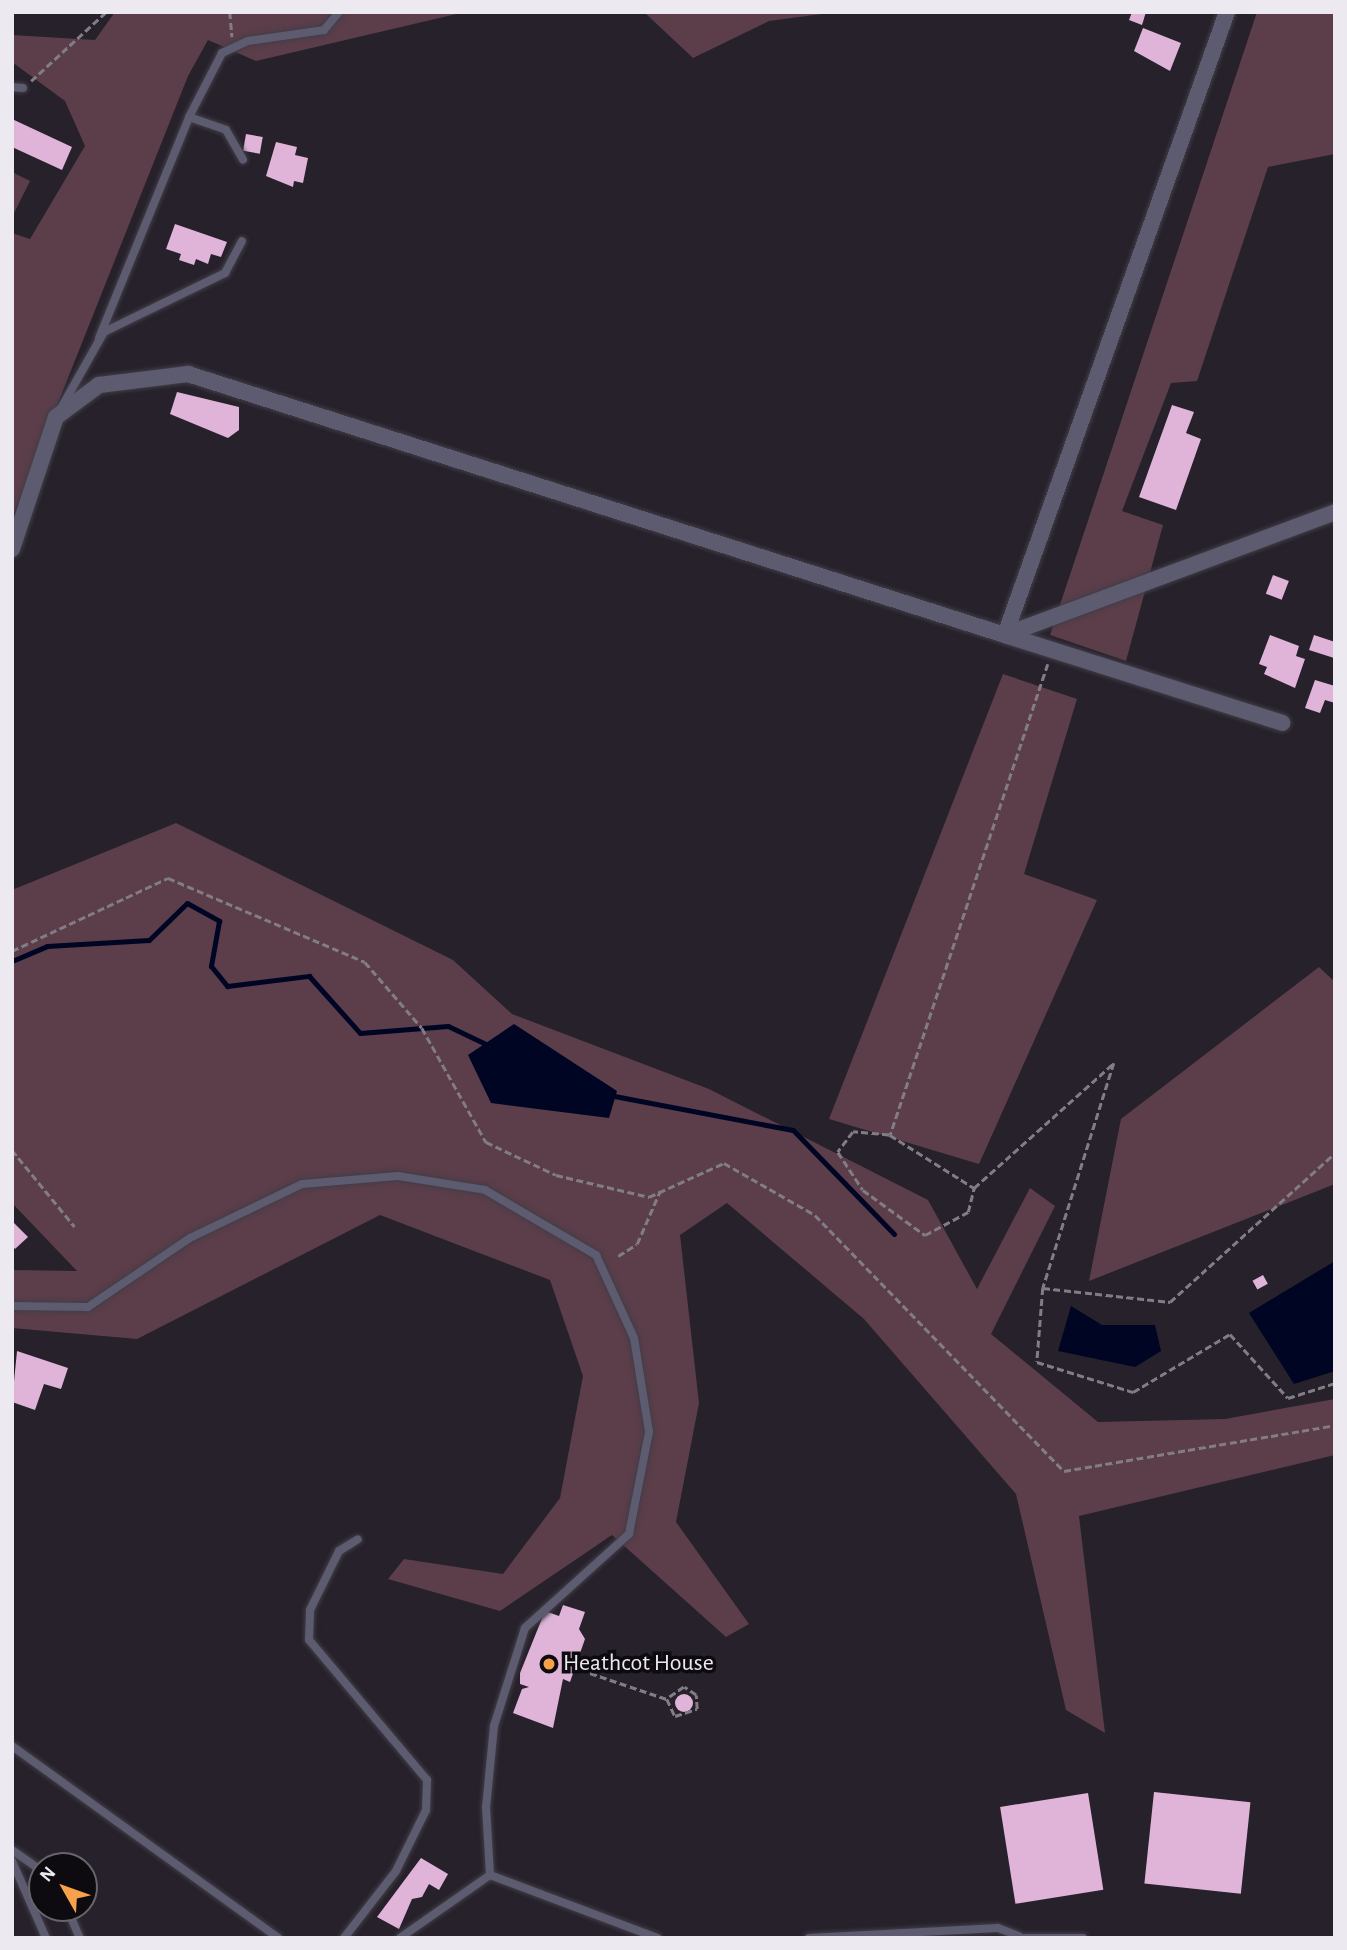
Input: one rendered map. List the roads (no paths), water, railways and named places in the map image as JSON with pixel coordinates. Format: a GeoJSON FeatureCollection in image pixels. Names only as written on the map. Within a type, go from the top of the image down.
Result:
{"type":"FeatureCollection","features":[{"type":"Feature","properties":{"kind":"street"},"geometry":{"type":"LineString","coordinates":[[1004,635],[1227,12]]}},
{"type":"Feature","properties":{"kind":"street"},"geometry":{"type":"LineString","coordinates":[[12,549],[56,417],[99,385],[188,374],[1282,723]]}},
{"type":"Feature","properties":{"kind":"street"},"geometry":{"type":"LineString","coordinates":[[1004,635],[1335,512]]}},
{"type":"Feature","properties":{"kind":"lane"},"geometry":{"type":"LineString","coordinates":[[56,417],[99,338],[212,64],[233,48],[324,30],[340,12]]}},
{"type":"Feature","properties":{"kind":"lane"},"geometry":{"type":"LineString","coordinates":[[12,88],[23,88]]}},
{"type":"Feature","properties":{"kind":"lane"},"geometry":{"type":"LineString","coordinates":[[189,117],[226,130],[243,159]]}},
{"type":"Feature","properties":{"kind":"lane"},"geometry":{"type":"LineString","coordinates":[[99,338],[225,273],[242,241]]}},
{"type":"Feature","properties":{"kind":"lane"},"geometry":{"type":"LineString","coordinates":[[12,1306],[88,1307],[190,1238],[302,1184],[398,1176],[485,1190],[596,1255],[634,1338],[649,1432],[629,1534],[525,1628],[494,1726],[486,1807],[490,1875]]}},
{"type":"Feature","properties":{"kind":"lane"},"geometry":{"type":"LineString","coordinates":[[344,1938],[396,1871],[426,1810],[427,1780],[309,1640],[310,1610],[339,1551],[358,1539]]}},
{"type":"Feature","properties":{"kind":"lane"},"geometry":{"type":"LineString","coordinates":[[12,1746],[278,1938]]}},
{"type":"Feature","properties":{"kind":"lane"},"geometry":{"type":"LineString","coordinates":[[12,1850],[28,1861]]}},
{"type":"Feature","properties":{"kind":"lane"},"geometry":{"type":"LineString","coordinates":[[12,1861],[46,1938]]}},
{"type":"Feature","properties":{"kind":"lane"},"geometry":{"type":"LineString","coordinates":[[400,1938],[490,1875]]}},
{"type":"Feature","properties":{"kind":"lane"},"geometry":{"type":"LineString","coordinates":[[490,1875],[658,1938]]}},
{"type":"Feature","properties":{"kind":"lane"},"geometry":{"type":"LineString","coordinates":[[809,1938],[998,1928],[1019,1937],[1083,1938]]}},
{"type":"Feature","properties":{"kind":"water"},"geometry":{"type":"Polygon","coordinates":[[[514,1024],[617,1091],[609,1118],[491,1103],[468,1055],[514,1024]]]}},
{"type":"Feature","properties":{"kind":"water"},"geometry":{"type":"Polygon","coordinates":[[[1335,1261],[1335,1371],[1294,1384],[1249,1313],[1335,1261]]]}},
{"type":"Feature","properties":{"kind":"water"},"geometry":{"type":"Polygon","coordinates":[[[1071,1306],[1102,1325],[1155,1325],[1161,1351],[1135,1367],[1058,1351],[1071,1306]]]}},
{"type":"Feature","properties":{"kind":"waterway"},"geometry":{"type":"LineString","coordinates":[[12,961],[47,946],[149,940],[187,903],[219,921],[211,966],[227,986],[309,976],[360,1033],[448,1026],[490,1046]]}},
{"type":"Feature","properties":{"kind":"waterway"},"geometry":{"type":"LineString","coordinates":[[609,1095],[793,1130],[894,1234]]}},
{"type":"Feature","properties":{"kind":"place","name":"Heathcot House"},"geometry":{"type":"Point","coordinates":[549,1664]}}]}
